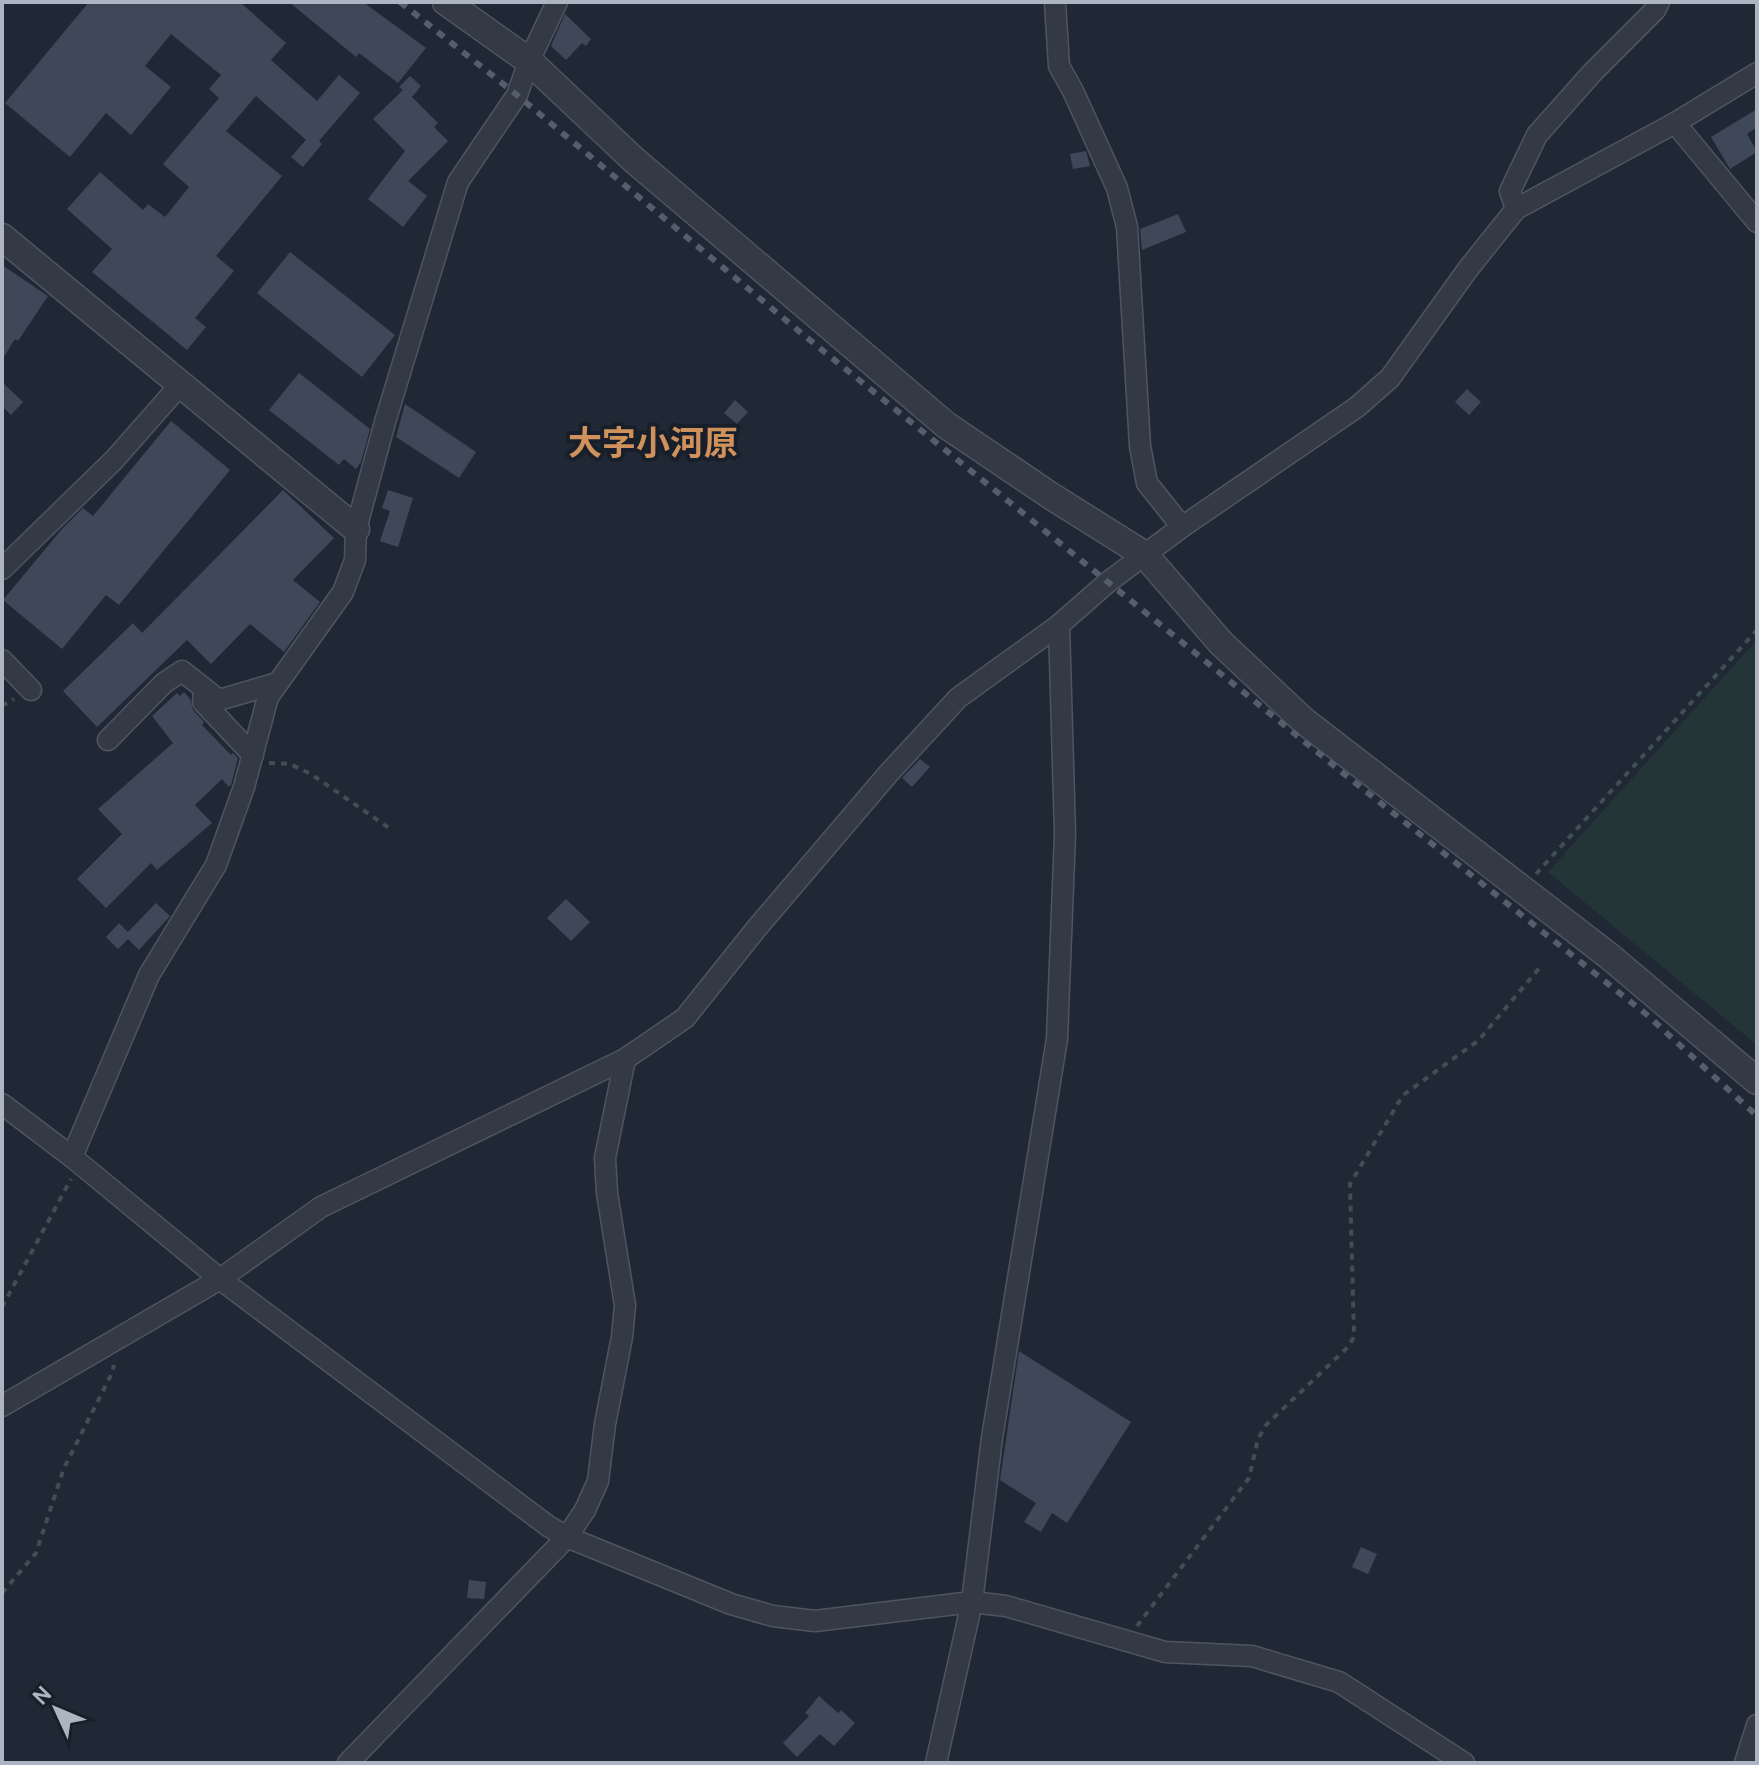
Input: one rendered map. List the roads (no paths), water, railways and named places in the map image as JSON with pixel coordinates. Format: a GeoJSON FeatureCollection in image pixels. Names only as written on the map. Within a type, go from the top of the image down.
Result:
{"type":"FeatureCollection","features":[{"type":"Feature","properties":{"kind":"street"},"geometry":{"type":"LineString","coordinates":[[446,2],[529,61],[634,160],[946,425],[1145,555],[1221,643],[1304,721],[1609,956],[1757,1081]]}},
{"type":"Feature","properties":{"kind":"street"},"geometry":{"type":"LineString","coordinates":[[74,1159],[149,975],[216,865],[252,758],[268,697],[343,592],[355,560],[356,529],[389,408],[458,182],[517,95],[529,61],[557,2]]}},
{"type":"Feature","properties":{"kind":"street"},"geometry":{"type":"LineString","coordinates":[[1055,2],[1059,66],[1117,188],[1127,227],[1140,446],[1147,483],[1182,527]]}},
{"type":"Feature","properties":{"kind":"street"},"geometry":{"type":"LineString","coordinates":[[1516,209],[1510,191],[1537,135],[1592,73],[1655,10],[1659,2]]}},
{"type":"Feature","properties":{"kind":"street"},"geometry":{"type":"LineString","coordinates":[[2,1406],[220,1279],[321,1207],[625,1059],[685,1018],[888,774],[958,698],[1059,625],[1108,582],[1182,527],[1357,407],[1390,378],[1468,269],[1516,209],[1675,123],[1757,73]]}},
{"type":"Feature","properties":{"kind":"street"},"geometry":{"type":"LineString","coordinates":[[1675,123],[1757,222]]}},
{"type":"Feature","properties":{"kind":"street"},"geometry":{"type":"LineString","coordinates":[[2,237],[356,529]]}},
{"type":"Feature","properties":{"kind":"street"},"geometry":{"type":"LineString","coordinates":[[2,569],[114,460],[180,385]]}},
{"type":"Feature","properties":{"kind":"street"},"geometry":{"type":"LineString","coordinates":[[936,1763],[972,1602],[992,1438],[1057,1039],[1065,834],[1059,625]]}},
{"type":"Feature","properties":{"kind":"street"},"geometry":{"type":"LineString","coordinates":[[2,660],[31,690]]}},
{"type":"Feature","properties":{"kind":"street"},"geometry":{"type":"LineString","coordinates":[[108,740],[164,683],[182,671],[219,700],[277,683]]}},
{"type":"Feature","properties":{"kind":"street"},"geometry":{"type":"LineString","coordinates":[[204,691],[203,702],[252,758]]}},
{"type":"Feature","properties":{"kind":"street"},"geometry":{"type":"LineString","coordinates":[[348,1763],[567,1537],[585,1510],[598,1481],[625,1305],[607,1193],[605,1158],[625,1059]]}},
{"type":"Feature","properties":{"kind":"street"},"geometry":{"type":"LineString","coordinates":[[2,1104],[220,1279],[548,1526],[567,1537],[731,1604],[773,1616],[815,1621],[972,1602],[1006,1606],[1165,1652],[1252,1656],[1339,1682],[1464,1763]]}},
{"type":"Feature","properties":{"kind":"street"},"geometry":{"type":"LineString","coordinates":[[1745,1763],[1757,1725]]}},
{"type":"Feature","properties":{"kind":"railway"},"geometry":{"type":"LineString","coordinates":[[400,2],[517,95],[800,332],[1348,777],[1646,1014],[1757,1116]]}},
{"type":"Feature","properties":{"kind":"district","name":"大字小河原"},"geometry":{"type":"Point","coordinates":[653,443]}}]}
